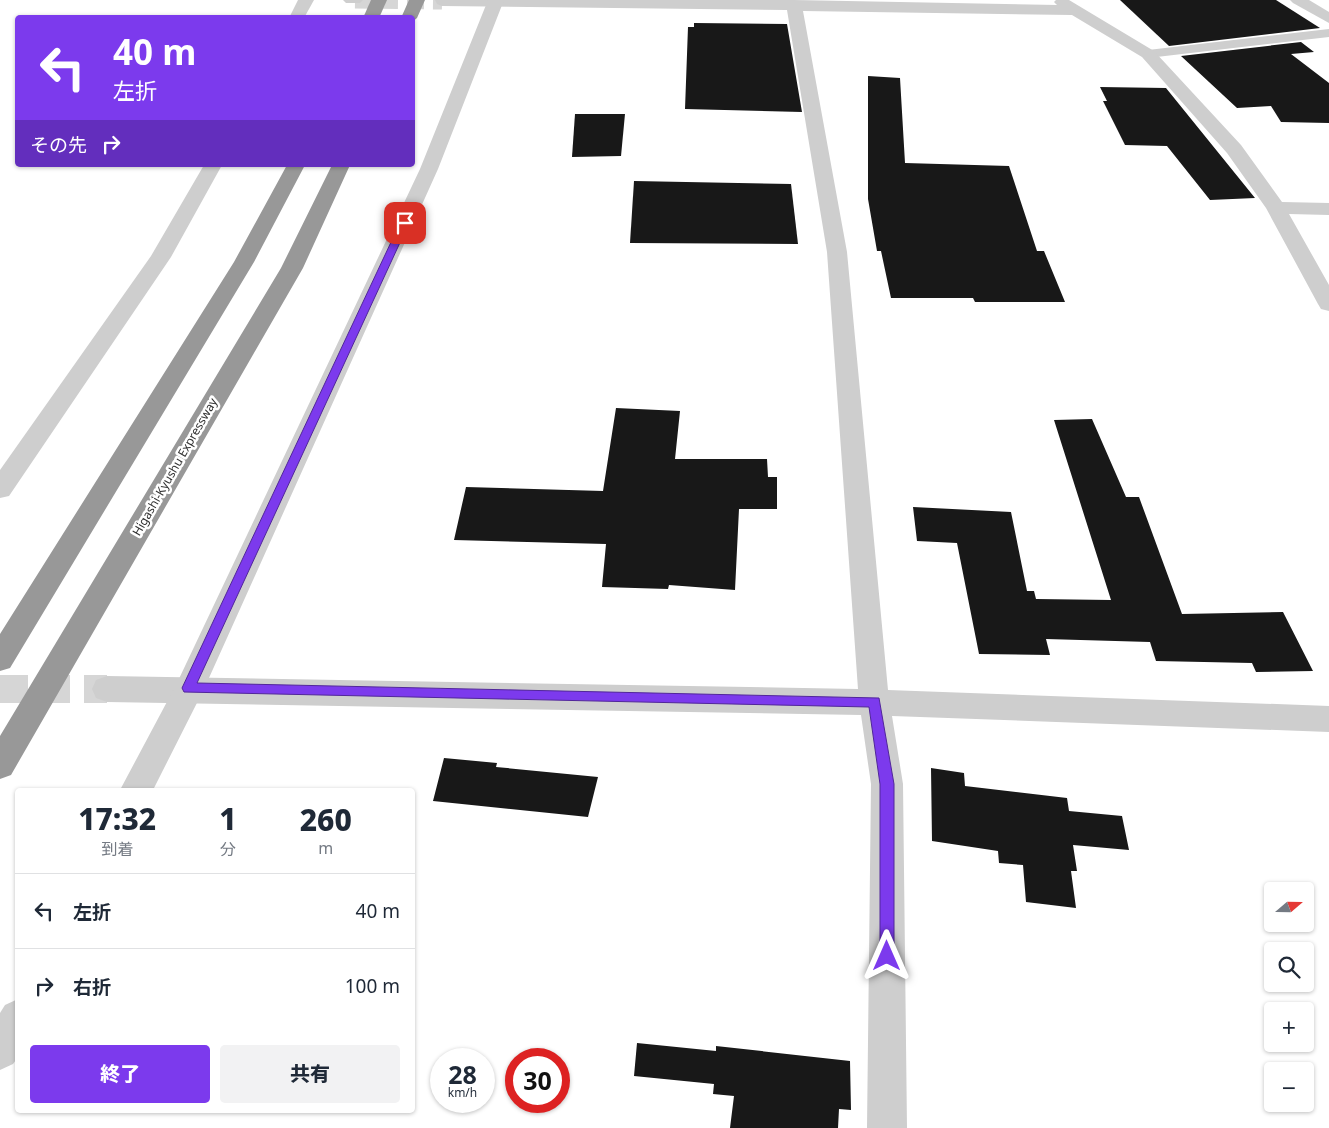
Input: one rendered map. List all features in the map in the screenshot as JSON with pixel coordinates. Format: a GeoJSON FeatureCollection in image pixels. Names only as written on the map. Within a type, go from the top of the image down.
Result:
{"type":"FeatureCollection","features":[{"type":"Feature","properties":{"kind":"highway"},"geometry":{"type":"LineString","coordinates":[[372,15],[379,0]]}},
{"type":"Feature","properties":{"kind":"highway"},"geometry":{"type":"LineString","coordinates":[[410,15],[417,0]]}},
{"type":"Feature","properties":{"kind":"highway"},"geometry":{"type":"LineString","coordinates":[[0,660],[244,262],[295,167]]}},
{"type":"Feature","properties":{"kind":"highway","name":"Higashi-Kyushu Expressway"},"geometry":{"type":"LineString","coordinates":[[0,765],[292,268],[340,167]]}},
{"type":"Feature","properties":{"kind":"street"},"geometry":{"type":"LineString","coordinates":[[298,15],[306,0]]}},
{"type":"Feature","properties":{"kind":"street"},"geometry":{"type":"LineString","coordinates":[[350,0],[355,0]]}},
{"type":"Feature","properties":{"kind":"street"},"geometry":{"type":"LineString","coordinates":[[1059,0],[1148,54],[1234,149],[1276,208],[1329,304]]}},
{"type":"Feature","properties":{"kind":"street"},"geometry":{"type":"LineString","coordinates":[[1298,0],[1329,18]]}},
{"type":"Feature","properties":{"kind":"street"},"geometry":{"type":"LineString","coordinates":[[442,1],[1078,10]]}},
{"type":"Feature","properties":{"kind":"street"},"geometry":{"type":"LineString","coordinates":[[137,788],[189,688],[429,169],[495,1]]}},
{"type":"Feature","properties":{"kind":"street"},"geometry":{"type":"LineString","coordinates":[[794,5],[837,252],[874,702],[887,784],[887,1128]]}},
{"type":"Feature","properties":{"kind":"street"},"geometry":{"type":"LineString","coordinates":[[0,489],[162,257],[212,167]]}},
{"type":"Feature","properties":{"kind":"street"},"geometry":{"type":"LineString","coordinates":[[1276,208],[1329,209]]}},
{"type":"Feature","properties":{"kind":"street"},"geometry":{"type":"LineString","coordinates":[[107,689],[189,688],[874,702],[1329,719]]}},
{"type":"Feature","properties":{"kind":"street"},"geometry":{"type":"LineString","coordinates":[[0,1051],[15,1024]]}},
{"type":"Feature","properties":{"kind":"lane"},"geometry":{"type":"LineString","coordinates":[[1148,54],[1329,33]]}},
{"type":"Feature","properties":{"kind":"building"},"geometry":{"type":"Polygon","coordinates":[[[1120,0],[1276,0],[1320,28],[1169,46],[1120,0]]]}},
{"type":"Feature","properties":{"kind":"building"},"geometry":{"type":"Polygon","coordinates":[[[694,23],[787,24],[802,112],[685,109],[688,27],[694,27],[694,23]]]}},
{"type":"Feature","properties":{"kind":"building"},"geometry":{"type":"Polygon","coordinates":[[[1301,42],[1314,52],[1291,54],[1329,83],[1329,123],[1281,122],[1271,106],[1237,108],[1181,56],[1301,42]]]}},
{"type":"Feature","properties":{"kind":"building"},"geometry":{"type":"Polygon","coordinates":[[[868,76],[900,78],[905,163],[1009,166],[1037,251],[1044,251],[1065,302],[975,302],[973,298],[891,298],[881,251],[877,251],[868,199],[868,76]]]}},
{"type":"Feature","properties":{"kind":"building"},"geometry":{"type":"Polygon","coordinates":[[[1100,87],[1166,88],[1255,198],[1210,200],[1167,146],[1125,145],[1103,101],[1107,101],[1100,87]]]}},
{"type":"Feature","properties":{"kind":"building"},"geometry":{"type":"Polygon","coordinates":[[[575,114],[625,114],[621,156],[572,157],[575,114]]]}},
{"type":"Feature","properties":{"kind":"building"},"geometry":{"type":"Polygon","coordinates":[[[634,181],[791,184],[798,244],[630,243],[634,181]]]}},
{"type":"Feature","properties":{"kind":"building"},"geometry":{"type":"Polygon","coordinates":[[[616,408],[680,411],[675,459],[767,459],[768,477],[777,477],[777,509],[739,509],[735,590],[669,585],[668,589],[602,587],[606,544],[454,540],[466,487],[603,491],[616,408]]]}},
{"type":"Feature","properties":{"kind":"building"},"geometry":{"type":"Polygon","coordinates":[[[1092,419],[1126,497],[1139,497],[1182,614],[1283,612],[1313,671],[1256,672],[1252,663],[1156,661],[1150,642],[1046,639],[1050,655],[979,654],[957,543],[917,541],[913,507],[1011,512],[1027,591],[1034,591],[1036,599],[1111,600],[1054,420],[1092,419]]]}},
{"type":"Feature","properties":{"kind":"building"},"geometry":{"type":"Polygon","coordinates":[[[444,758],[497,763],[496,767],[598,777],[588,817],[433,801],[444,758]]]}},
{"type":"Feature","properties":{"kind":"building"},"geometry":{"type":"Polygon","coordinates":[[[931,768],[964,773],[965,786],[1067,798],[1069,811],[1122,816],[1129,850],[1073,845],[1077,871],[1071,871],[1076,908],[1026,902],[1023,865],[999,863],[998,851],[932,841],[931,768]]]}},
{"type":"Feature","properties":{"kind":"building"},"geometry":{"type":"Polygon","coordinates":[[[637,1043],[716,1051],[716,1046],[850,1061],[851,1110],[839,1109],[838,1128],[730,1128],[734,1096],[713,1094],[714,1084],[634,1076],[637,1043]]]}},
{"type":"Feature","properties":{"kind":"tunnel"},"geometry":{"type":"LineString","coordinates":[[355,0],[442,1]]}},
{"type":"Feature","properties":{"kind":"tunnel"},"geometry":{"type":"LineString","coordinates":[[0,689],[107,689]]}},
{"type":"Feature","properties":{"kind":"route"},"geometry":{"type":"LineString","coordinates":[[405,223],[189,688],[874,702],[887,784],[887,956]]}}]}
